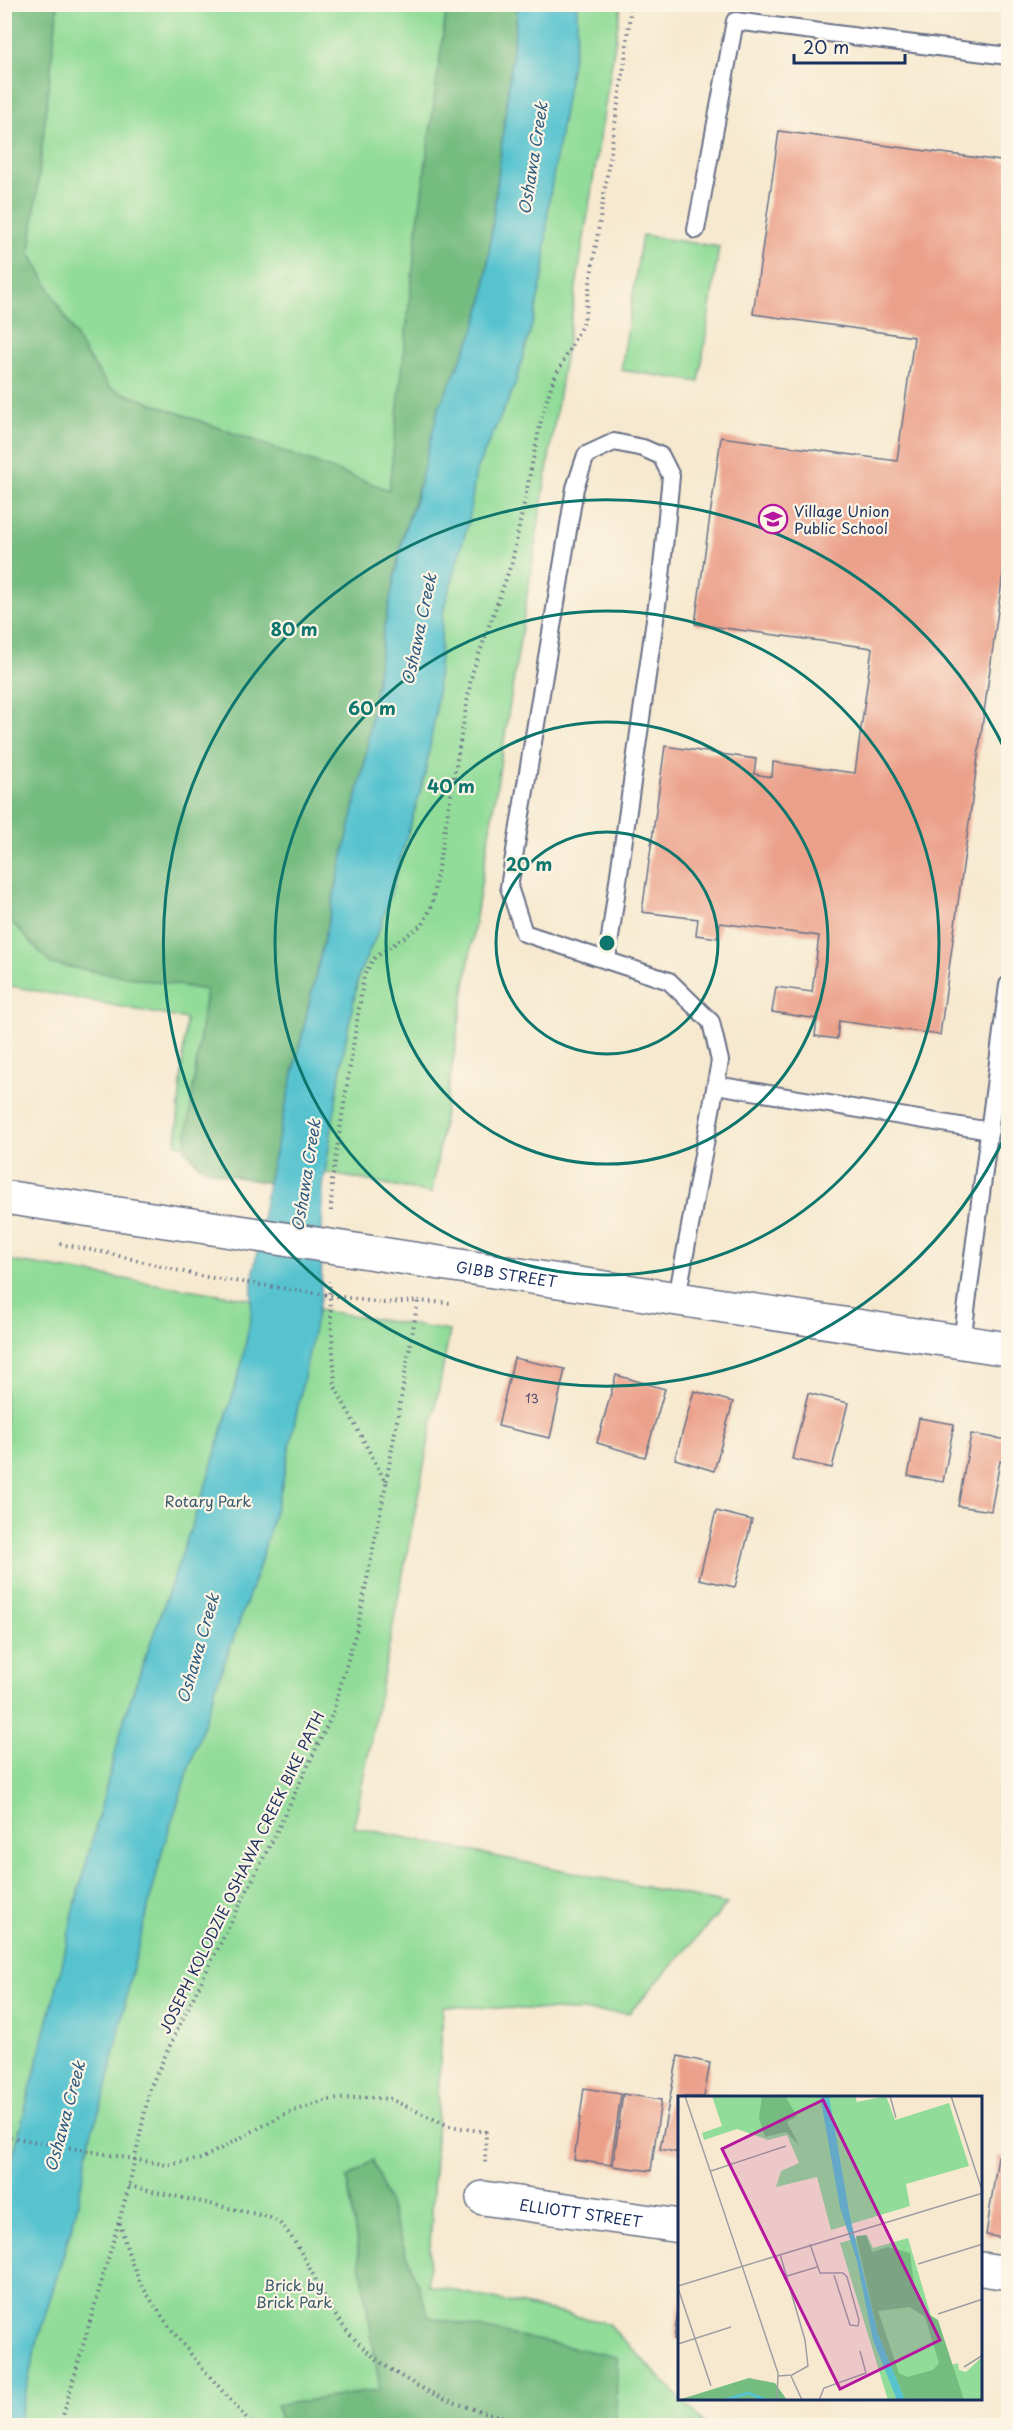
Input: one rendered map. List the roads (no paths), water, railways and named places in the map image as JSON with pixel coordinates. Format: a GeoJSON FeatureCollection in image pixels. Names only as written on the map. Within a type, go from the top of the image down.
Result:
{"type":"FeatureCollection","features":[{"type":"Feature","properties":{"kind":"main road","name":"GIBB STREET"},"geometry":{"type":"LineString","coordinates":[[4,1197],[1008,1349]]}},
{"type":"Feature","properties":{"kind":"main road","name":"ELLIOTT STREET"},"geometry":{"type":"LineString","coordinates":[[483,2198],[678,2226]]}},
{"type":"Feature","properties":{"kind":"main road"},"geometry":{"type":"LineString","coordinates":[[983,2269],[1008,2272]]}},
{"type":"Feature","properties":{"kind":"lane"},"geometry":{"type":"LineString","coordinates":[[696,230],[735,21],[1008,56]]}},
{"type":"Feature","properties":{"kind":"lane"},"geometry":{"type":"LineString","coordinates":[[607,959],[661,577],[671,476],[661,456],[643,448],[614,442],[586,455],[575,488],[509,887],[524,933],[669,981],[711,1022],[720,1060],[677,1298]]}},
{"type":"Feature","properties":{"kind":"lane"},"geometry":{"type":"LineString","coordinates":[[962,1342],[1008,985]]}},
{"type":"Feature","properties":{"kind":"lane"},"geometry":{"type":"LineString","coordinates":[[716,1085],[990,1131]]}},
{"type":"Feature","properties":{"kind":"water","name":"Oshawa Creek"},"geometry":{"type":"Polygon","coordinates":[[[518,5],[577,5],[577,32],[548,207],[544,271],[535,314],[514,388],[476,470],[469,520],[443,612],[436,709],[425,775],[381,925],[359,974],[343,1054],[323,1187],[321,1294],[281,1489],[259,1567],[215,1689],[163,1848],[131,1976],[106,2091],[91,2134],[76,2212],[36,2346],[18,2425],[5,2426],[5,2187],[126,1712],[204,1491],[241,1367],[251,1316],[252,1283],[268,1183],[365,761],[384,629],[404,532],[416,499],[438,410],[474,331],[484,297],[518,5]]]}},
{"type":"Feature","properties":{"kind":"place","name":"Village Union Public School"},"geometry":{"type":"Point","coordinates":[773,519]}},
{"type":"Feature","properties":{"kind":"park label","name":"Rotary Park"},"geometry":{"type":"Point","coordinates":[208,1500]}},
{"type":"Feature","properties":{"kind":"park label","name":"Brick by Brick Park"},"geometry":{"type":"Point","coordinates":[294,2292]}}]}
